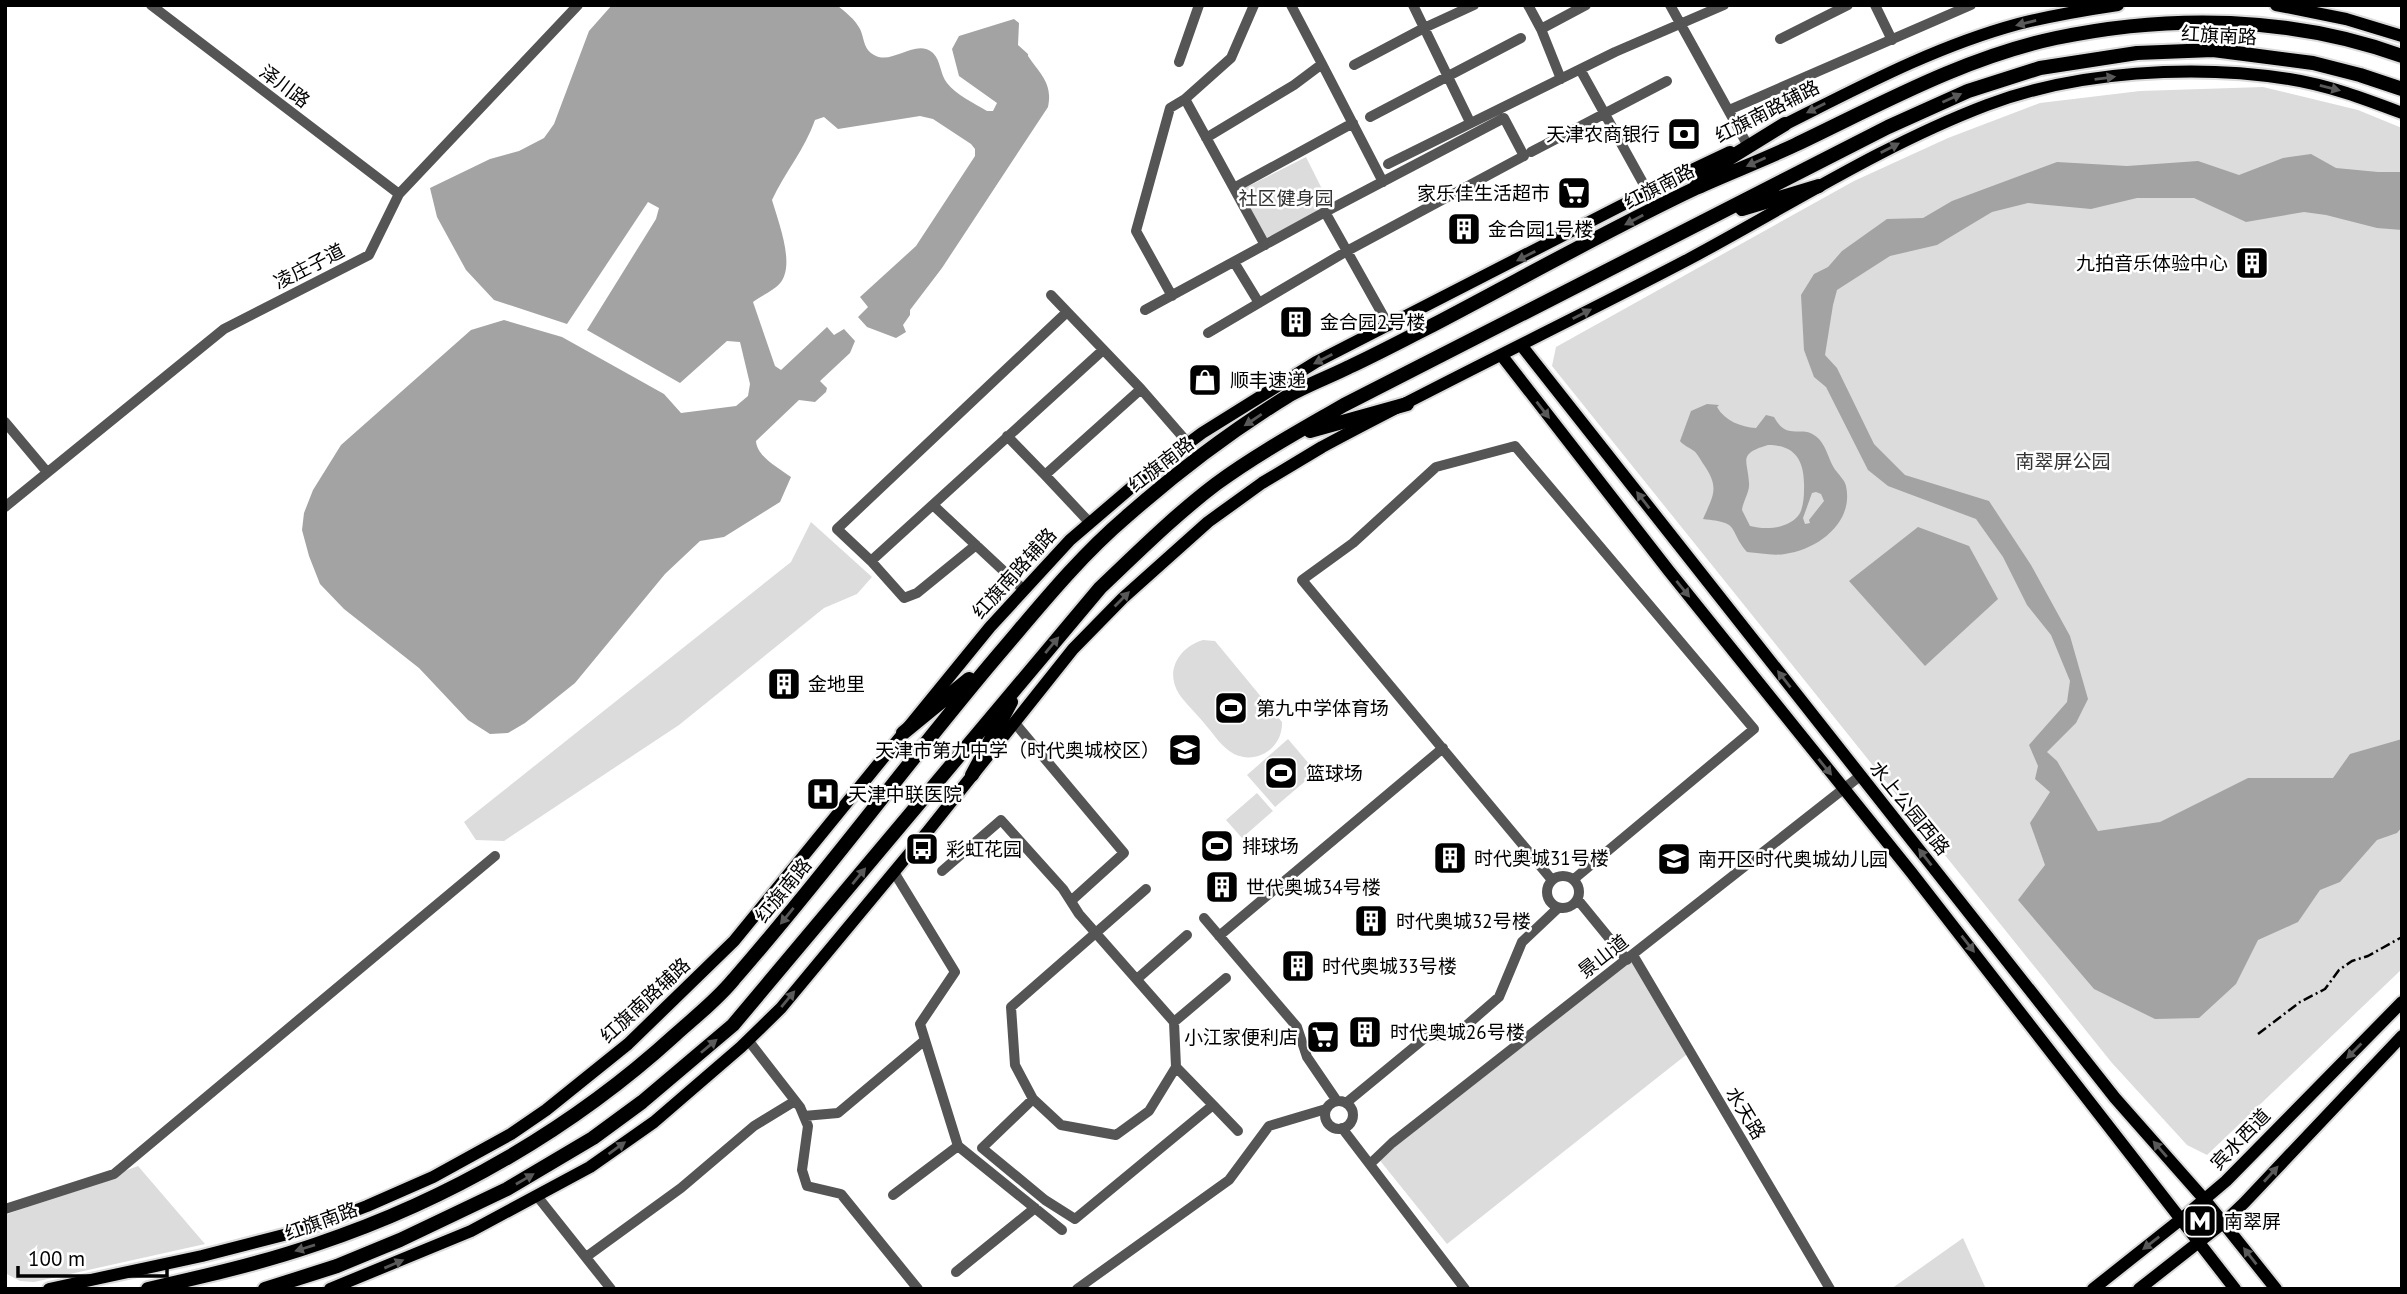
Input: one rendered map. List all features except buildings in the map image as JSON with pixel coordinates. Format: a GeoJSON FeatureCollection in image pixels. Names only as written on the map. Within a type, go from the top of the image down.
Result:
{"type":"FeatureCollection","features":[{"type":"Feature","properties":{"kind":"highway","name":"红旗南路"},"geometry":{"type":"LineString","coordinates":[[148,1289],[230,1271],[322,1243],[416,1205],[496,1164],[592,1104],[646,1061],[729,986],[1065,576],[1123,519],[1195,461],[1292,394],[1378,354],[1694,189],[1791,147],[1971,62],[2056,38],[2082,34],[2146,25],[2239,23],[2309,30],[2402,56]]}},
{"type":"Feature","properties":{"kind":"highway","name":"红旗南路"},"geometry":{"type":"LineString","coordinates":[[265,1289],[363,1255],[507,1189],[593,1138],[642,1102],[733,1025],[1100,588],[1168,524],[1217,484],[1289,436],[1344,405],[1846,148],[1968,91],[2040,68],[2137,53],[2213,50],[2313,63],[2402,89]]}},
{"type":"Feature","properties":{"kind":"highway"},"geometry":{"type":"LineString","coordinates":[[1694,189],[1704,174],[1785,124]]}},
{"type":"Feature","properties":{"kind":"highway"},"geometry":{"type":"LineString","coordinates":[[1704,222],[1819,186]]}},
{"type":"Feature","properties":{"kind":"highway"},"geometry":{"type":"LineString","coordinates":[[1289,436],[1407,404]]}},
{"type":"Feature","properties":{"kind":"highway"},"geometry":{"type":"LineString","coordinates":[[903,733],[1000,653]]}},
{"type":"Feature","properties":{"kind":"highway"},"geometry":{"type":"LineString","coordinates":[[972,775],[1023,679]]}},
{"type":"Feature","properties":{"kind":"main road","name":"红旗南路辅路"},"geometry":{"type":"LineString","coordinates":[[49,1289],[202,1256],[307,1228],[367,1206],[433,1177],[511,1134],[545,1110],[628,1044],[734,941],[990,627],[1070,540],[1147,474],[1247,403],[1316,362],[1648,192],[1907,64],[1970,39],[2047,18],[2118,5]]}},
{"type":"Feature","properties":{"kind":"main road"},"geometry":{"type":"LineString","coordinates":[[2277,5],[2346,19],[2402,36]]}},
{"type":"Feature","properties":{"kind":"main road"},"geometry":{"type":"LineString","coordinates":[[330,1289],[471,1231],[590,1167],[654,1122],[781,1008],[1073,649],[1123,598],[1208,522],[1286,467],[1762,220],[1905,140],[1989,104],[2066,83],[2160,73],[2267,76],[2339,90],[2402,113]]}},
{"type":"Feature","properties":{"kind":"main road","name":"水上公园西路"},"geometry":{"type":"LineString","coordinates":[[1521,345],[2115,1098],[2205,1200],[2276,1289]]}},
{"type":"Feature","properties":{"kind":"main road","name":"水上公园西路"},"geometry":{"type":"LineString","coordinates":[[1502,356],[2059,1061],[2235,1289]]}},
{"type":"Feature","properties":{"kind":"main road","name":"宾水西道"},"geometry":{"type":"LineString","coordinates":[[2093,1289],[2205,1200],[2402,1002]]}},
{"type":"Feature","properties":{"kind":"main road"},"geometry":{"type":"LineString","coordinates":[[2138,1289],[2223,1223],[2402,1036]]}},
{"type":"Feature","properties":{"kind":"street","name":"泽川路"},"geometry":{"type":"LineString","coordinates":[[150,5],[399,194]]}},
{"type":"Feature","properties":{"kind":"street","name":"凌庄子道"},"geometry":{"type":"LineString","coordinates":[[5,507],[224,329],[369,255],[399,194],[578,5]]}},
{"type":"Feature","properties":{"kind":"street"},"geometry":{"type":"LineString","coordinates":[[1180,62],[1199,5]]}},
{"type":"Feature","properties":{"kind":"street"},"geometry":{"type":"LineString","coordinates":[[1172,296],[1136,231],[1170,108],[1185,99],[1231,58],[1254,5]]}},
{"type":"Feature","properties":{"kind":"street"},"geometry":{"type":"LineString","coordinates":[[1292,5],[1383,182]]}},
{"type":"Feature","properties":{"kind":"street"},"geometry":{"type":"LineString","coordinates":[[1413,5],[1470,122]]}},
{"type":"Feature","properties":{"kind":"street"},"geometry":{"type":"LineString","coordinates":[[1354,65],[1474,5]]}},
{"type":"Feature","properties":{"kind":"street"},"geometry":{"type":"LineString","coordinates":[[1528,5],[1561,79]]}},
{"type":"Feature","properties":{"kind":"street"},"geometry":{"type":"LineString","coordinates":[[1541,29],[1586,5]]}},
{"type":"Feature","properties":{"kind":"street"},"geometry":{"type":"LineString","coordinates":[[1670,5],[1747,144]]}},
{"type":"Feature","properties":{"kind":"street"},"geometry":{"type":"LineString","coordinates":[[1388,164],[1615,52],[1724,5]]}},
{"type":"Feature","properties":{"kind":"street"},"geometry":{"type":"LineString","coordinates":[[1780,39],[1848,5]]}},
{"type":"Feature","properties":{"kind":"street"},"geometry":{"type":"LineString","coordinates":[[1875,5],[1892,40]]}},
{"type":"Feature","properties":{"kind":"street"},"geometry":{"type":"LineString","coordinates":[[1729,110],[1971,5]]}},
{"type":"Feature","properties":{"kind":"street"},"geometry":{"type":"LineString","coordinates":[[1370,117],[1521,38]]}},
{"type":"Feature","properties":{"kind":"street"},"geometry":{"type":"LineString","coordinates":[[1206,138],[1294,85],[1322,64]]}},
{"type":"Feature","properties":{"kind":"street"},"geometry":{"type":"LineString","coordinates":[[1581,71],[1648,192]]}},
{"type":"Feature","properties":{"kind":"street"},"geometry":{"type":"LineString","coordinates":[[1531,152],[1667,81]]}},
{"type":"Feature","properties":{"kind":"street"},"geometry":{"type":"LineString","coordinates":[[1185,99],[1265,245]]}},
{"type":"Feature","properties":{"kind":"street"},"geometry":{"type":"LineString","coordinates":[[1145,310],[1504,118],[1524,156],[1347,251],[1208,333]]}},
{"type":"Feature","properties":{"kind":"street"},"geometry":{"type":"LineString","coordinates":[[1234,188],[1353,123]]}},
{"type":"Feature","properties":{"kind":"street"},"geometry":{"type":"LineString","coordinates":[[1325,212],[1389,326]]}},
{"type":"Feature","properties":{"kind":"street"},"geometry":{"type":"LineString","coordinates":[[1234,262],[1259,303]]}},
{"type":"Feature","properties":{"kind":"street"},"geometry":{"type":"LineString","coordinates":[[1051,295],[1141,389],[1188,443]]}},
{"type":"Feature","properties":{"kind":"street"},"geometry":{"type":"LineString","coordinates":[[976,545],[917,593],[904,598],[871,561],[836,529],[1066,312]]}},
{"type":"Feature","properties":{"kind":"street"},"geometry":{"type":"LineString","coordinates":[[871,561],[1103,350]]}},
{"type":"Feature","properties":{"kind":"street"},"geometry":{"type":"LineString","coordinates":[[1045,475],[1141,389]]}},
{"type":"Feature","properties":{"kind":"street"},"geometry":{"type":"LineString","coordinates":[[5,422],[47,472]]}},
{"type":"Feature","properties":{"kind":"street"},"geometry":{"type":"LineString","coordinates":[[1007,436],[1090,523]]}},
{"type":"Feature","properties":{"kind":"street"},"geometry":{"type":"LineString","coordinates":[[1552,880],[1302,580],[1353,542],[1436,467],[1515,446],[1754,729],[1574,879]]}},
{"type":"Feature","properties":{"kind":"street"},"geometry":{"type":"LineString","coordinates":[[933,505],[1024,590]]}},
{"type":"Feature","properties":{"kind":"street"},"geometry":{"type":"LineString","coordinates":[[1014,722],[1124,853],[1072,900]]}},
{"type":"Feature","properties":{"kind":"street"},"geometry":{"type":"LineString","coordinates":[[1219,936],[1443,748]]}},
{"type":"Feature","properties":{"kind":"street","name":"景山道"},"geometry":{"type":"LineString","coordinates":[[1370,1164],[1392,1143],[1860,776]]}},
{"type":"Feature","properties":{"kind":"street"},"geometry":{"type":"LineString","coordinates":[[942,871],[1000,820],[1072,900],[1079,914],[1096,933],[1137,979],[1174,1022],[1176,1066],[1149,1111],[1116,1135],[1061,1125],[1033,1099],[1015,1065],[1011,1007],[1096,933],[1146,889]]}},
{"type":"Feature","properties":{"kind":"street"},"geometry":{"type":"LineString","coordinates":[[5,1209],[114,1174],[495,856]]}},
{"type":"Feature","properties":{"kind":"street"},"geometry":{"type":"LineString","coordinates":[[894,872],[955,972],[920,1024],[958,1146],[1062,1230]]}},
{"type":"Feature","properties":{"kind":"street"},"geometry":{"type":"LineString","coordinates":[[1077,1289],[1229,1180],[1269,1126],[1342,1102],[1425,1038],[1460,1031],[1499,997],[1522,942],[1558,908],[1570,907],[1578,900],[1580,889],[1574,879],[1561,876],[1552,880],[1549,885],[1548,896],[1558,908]]}},
{"type":"Feature","properties":{"kind":"street","name":"水天路"},"geometry":{"type":"LineString","coordinates":[[1578,900],[1630,957],[1830,1289]]}},
{"type":"Feature","properties":{"kind":"street"},"geometry":{"type":"LineString","coordinates":[[1204,918],[1297,1027],[1307,1058],[1353,1115],[1350,1124],[1333,1128],[1326,1122],[1326,1109]]}},
{"type":"Feature","properties":{"kind":"street"},"geometry":{"type":"LineString","coordinates":[[1137,979],[1187,935]]}},
{"type":"Feature","properties":{"kind":"street"},"geometry":{"type":"LineString","coordinates":[[1174,1022],[1226,978]]}},
{"type":"Feature","properties":{"kind":"street"},"geometry":{"type":"LineString","coordinates":[[748,1040],[804,1115],[808,1126],[802,1170],[807,1186],[841,1194],[918,1289]]}},
{"type":"Feature","properties":{"kind":"street"},"geometry":{"type":"LineString","coordinates":[[804,1115],[838,1113],[925,1040]]}},
{"type":"Feature","properties":{"kind":"street"},"geometry":{"type":"LineString","coordinates":[[1176,1066],[1238,1131]]}},
{"type":"Feature","properties":{"kind":"street"},"geometry":{"type":"LineString","coordinates":[[1033,1099],[982,1148],[1045,1200],[1075,1219],[1213,1105]]}},
{"type":"Feature","properties":{"kind":"street"},"geometry":{"type":"LineString","coordinates":[[586,1257],[681,1188],[754,1126],[795,1101]]}},
{"type":"Feature","properties":{"kind":"street"},"geometry":{"type":"LineString","coordinates":[[1342,1128],[1465,1289]]}},
{"type":"Feature","properties":{"kind":"street"},"geometry":{"type":"LineString","coordinates":[[893,1195],[958,1146]]}},
{"type":"Feature","properties":{"kind":"street"},"geometry":{"type":"LineString","coordinates":[[537,1196],[611,1289]]}},
{"type":"Feature","properties":{"kind":"street"},"geometry":{"type":"LineString","coordinates":[[956,1272],[1035,1208]]}},
{"type":"Feature","properties":{"kind":"green space","name":"南翠屏公园"},"geometry":{"type":"Polygon","coordinates":[[[2263,87],[2358,110],[2402,128],[2402,969],[2207,1155],[2187,1145],[2112,1063],[1552,366],[1556,347],[1854,181],[1948,138],[2040,103],[2140,91],[2263,87]]]}},
{"type":"Feature","properties":{"kind":"green space","name":"社区健身园"},"geometry":{"type":"Polygon","coordinates":[[[1306,157],[1330,205],[1266,238],[1241,190],[1306,157]]]}},
{"type":"Feature","properties":{"kind":"green space"},"geometry":{"type":"Polygon","coordinates":[[[811,522],[872,577],[857,594],[824,608],[679,725],[504,841],[476,840],[464,822],[791,562],[811,522]]]}},
{"type":"Feature","properties":{"kind":"green space","name":"第九中学体育场"},"geometry":{"type":"Polygon","coordinates":[[[1203,640],[1215,641],[1282,722],[1278,740],[1260,756],[1243,757],[1229,751],[1179,694],[1173,676],[1177,661],[1187,648],[1203,640]]]}},
{"type":"Feature","properties":{"kind":"green space","name":"篮球场"},"geometry":{"type":"Polygon","coordinates":[[[1288,739],[1316,772],[1275,807],[1247,775],[1288,739]]]}},
{"type":"Feature","properties":{"kind":"green space","name":"篮球场"},"geometry":{"type":"Polygon","coordinates":[[[1257,793],[1273,811],[1242,838],[1226,820],[1257,793]]]}},
{"type":"Feature","properties":{"kind":"green space","name":"排球场"},"geometry":{"type":"Polygon","coordinates":[[[1222,832],[1231,842],[1212,860],[1203,849],[1222,832]]]}},
{"type":"Feature","properties":{"kind":"green space"},"geometry":{"type":"Polygon","coordinates":[[[1631,958],[1691,1051],[1447,1244],[1378,1158],[1631,958]]]}},
{"type":"Feature","properties":{"kind":"green space"},"geometry":{"type":"Polygon","coordinates":[[[138,1166],[205,1244],[34,1282],[20,1281],[5,1273],[5,1215],[138,1166]]]}},
{"type":"Feature","properties":{"kind":"green space"},"geometry":{"type":"Polygon","coordinates":[[[1963,1238],[1986,1289],[1891,1289],[1963,1238]]]}},
{"type":"Feature","properties":{"kind":"shaded area"},"geometry":{"type":"Polygon","coordinates":[[[612,5],[837,5],[858,25],[872,54],[883,58],[912,49],[926,49],[936,56],[951,87],[987,111],[993,111],[997,103],[959,76],[952,49],[959,36],[1014,19],[1019,23],[1018,45],[1028,54],[1047,85],[1048,107],[942,268],[910,310],[910,315],[903,325],[906,332],[896,338],[867,327],[858,317],[868,307],[860,297],[916,246],[975,156],[975,149],[933,119],[920,116],[838,129],[824,117],[815,120],[772,200],[786,253],[785,274],[778,285],[753,302],[775,366],[781,370],[827,327],[834,335],[844,329],[855,341],[850,353],[820,381],[827,388],[826,392],[815,402],[799,400],[756,441],[764,457],[791,477],[780,502],[724,537],[700,541],[665,574],[575,683],[525,723],[508,733],[490,734],[468,720],[419,668],[344,609],[320,584],[302,530],[304,513],[313,490],[341,445],[471,330],[504,320],[562,337],[664,394],[681,413],[736,406],[748,396],[750,384],[740,342],[727,341],[680,383],[587,330],[656,219],[659,208],[648,202],[567,324],[494,300],[466,270],[437,217],[430,188],[490,159],[519,151],[544,138],[554,124],[589,31],[612,5]]]}},
{"type":"Feature","properties":{"kind":"shaded area"},"geometry":{"type":"Polygon","coordinates":[[[2311,154],[2336,168],[2402,172],[2402,230],[2377,228],[2304,212],[2246,222],[2194,198],[2137,198],[2091,209],[2028,203],[1992,212],[1937,245],[1890,256],[1837,290],[1833,305],[1825,355],[1837,368],[1874,444],[1905,475],[1989,501],[2031,565],[2070,636],[2088,699],[2076,723],[2047,752],[2057,761],[2098,831],[2160,822],[2248,778],[2333,778],[2350,754],[2402,739],[2402,827],[2397,833],[2377,840],[2340,882],[2320,890],[2298,922],[2258,940],[2236,984],[2199,1018],[2155,1019],[2094,989],[2018,900],[2045,865],[2030,823],[2050,792],[2035,779],[2038,766],[2029,745],[2067,702],[2070,681],[2051,635],[2027,605],[2003,557],[1976,519],[1888,486],[1868,470],[1826,387],[1814,377],[1804,350],[1801,295],[1814,274],[1828,267],[1842,251],[1887,219],[1923,218],[1952,201],[2057,162],[2127,166],[2198,161],[2239,175],[2283,158],[2311,154]]]}},
{"type":"Feature","properties":{"kind":"shaded area"},"geometry":{"type":"Polygon","coordinates":[[[1707,404],[1719,405],[1717,407],[1729,420],[1756,428],[1766,415],[1774,417],[1785,429],[1807,432],[1819,439],[1845,484],[1847,499],[1845,511],[1831,532],[1810,546],[1776,555],[1747,552],[1729,525],[1703,519],[1712,498],[1712,480],[1697,454],[1680,441],[1691,411],[1707,404]],[[1768,445],[1748,455],[1749,486],[1742,510],[1750,526],[1762,528],[1788,524],[1801,511],[1804,497],[1803,472],[1798,458],[1786,448],[1768,445]],[[1812,493],[1803,518],[1805,524],[1810,523],[1809,520],[1824,501],[1821,494],[1812,493]]]}},
{"type":"Feature","properties":{"kind":"shaded area"},"geometry":{"type":"Polygon","coordinates":[[[1918,527],[1969,546],[1998,599],[1925,666],[1849,581],[1918,527]]]}},
{"type":"Feature","properties":{"kind":"railway"},"geometry":{"type":"LineString","coordinates":[[2258,1034],[2300,1002],[2325,989],[2339,970],[2352,961],[2368,956],[2402,937]]}},
{"type":"Feature","properties":{"kind":"place","name":"天津农商银行"},"geometry":{"type":"Point","coordinates":[1684,134]}},
{"type":"Feature","properties":{"kind":"place","name":"家乐佳生活超市"},"geometry":{"type":"Point","coordinates":[1574,193]}},
{"type":"Feature","properties":{"kind":"place","name":"金合园1号楼"},"geometry":{"type":"Point","coordinates":[1464,229]}},
{"type":"Feature","properties":{"kind":"place","name":"九拍音乐体验中心"},"geometry":{"type":"Point","coordinates":[2252,263]}},
{"type":"Feature","properties":{"kind":"place","name":"金合园2号楼"},"geometry":{"type":"Point","coordinates":[1296,322]}},
{"type":"Feature","properties":{"kind":"place","name":"顺丰速递"},"geometry":{"type":"Point","coordinates":[1205,380]}},
{"type":"Feature","properties":{"kind":"place","name":"金地里"},"geometry":{"type":"Point","coordinates":[784,684]}},
{"type":"Feature","properties":{"kind":"place","name":"第九中学体育场"},"geometry":{"type":"Point","coordinates":[1231,708]}},
{"type":"Feature","properties":{"kind":"place","name":"天津市第九中学（时代奥城校区）"},"geometry":{"type":"Point","coordinates":[1185,750]}},
{"type":"Feature","properties":{"kind":"place","name":"篮球场"},"geometry":{"type":"Point","coordinates":[1281,773]}},
{"type":"Feature","properties":{"kind":"place","name":"天津中联医院"},"geometry":{"type":"Point","coordinates":[823,794]}},
{"type":"Feature","properties":{"kind":"place","name":"排球场"},"geometry":{"type":"Point","coordinates":[1217,846]}},
{"type":"Feature","properties":{"kind":"place","name":"彩虹花园"},"geometry":{"type":"Point","coordinates":[922,849]}},
{"type":"Feature","properties":{"kind":"place","name":"时代奥城31号楼"},"geometry":{"type":"Point","coordinates":[1450,858]}},
{"type":"Feature","properties":{"kind":"place","name":"南开区时代奥城幼儿园"},"geometry":{"type":"Point","coordinates":[1674,859]}},
{"type":"Feature","properties":{"kind":"place","name":"世代奥城34号楼"},"geometry":{"type":"Point","coordinates":[1222,887]}},
{"type":"Feature","properties":{"kind":"place","name":"时代奥城32号楼"},"geometry":{"type":"Point","coordinates":[1371,921]}},
{"type":"Feature","properties":{"kind":"place","name":"时代奥城33号楼"},"geometry":{"type":"Point","coordinates":[1298,966]}},
{"type":"Feature","properties":{"kind":"place","name":"时代奥城26号楼"},"geometry":{"type":"Point","coordinates":[1365,1032]}},
{"type":"Feature","properties":{"kind":"place","name":"小江家便利店"},"geometry":{"type":"Point","coordinates":[1323,1037]}},
{"type":"Feature","properties":{"kind":"place","name":"南翠屏"},"geometry":{"type":"Point","coordinates":[2200,1221]}}]}
